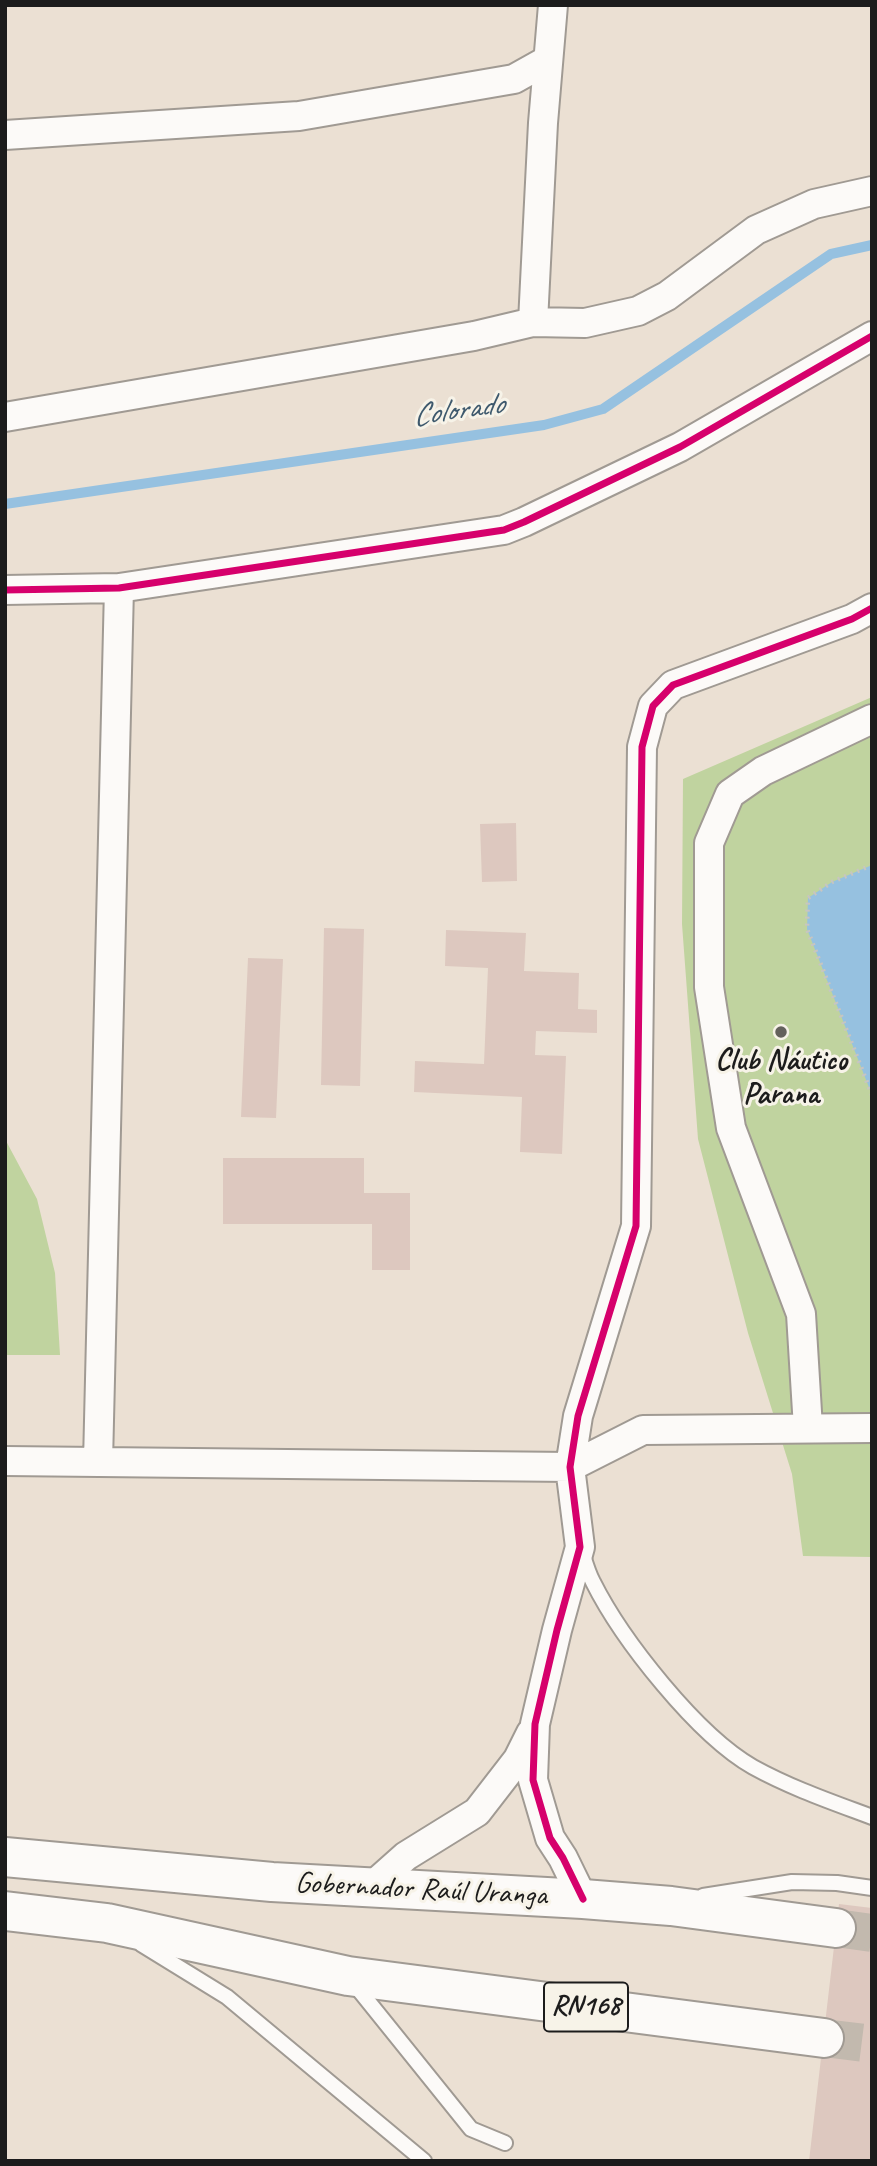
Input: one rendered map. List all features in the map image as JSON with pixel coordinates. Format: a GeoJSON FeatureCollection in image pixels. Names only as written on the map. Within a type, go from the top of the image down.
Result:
{"type":"FeatureCollection","features":[{"type":"Feature","properties":{"kind":"highway","name":"Gobernador Raúl Uranga"},"geometry":{"type":"LineString","coordinates":[[5,1857],[272,1882],[583,1899],[836,1927]]}},
{"type":"Feature","properties":{"kind":"highway","name":"RN168"},"geometry":{"type":"LineString","coordinates":[[5,1911],[107,1923],[348,1976],[824,2038]]}},
{"type":"Feature","properties":{"kind":"street"},"geometry":{"type":"LineString","coordinates":[[533,322],[553,5]]}},
{"type":"Feature","properties":{"kind":"street"},"geometry":{"type":"LineString","coordinates":[[5,135],[299,116],[514,79],[548,60]]}},
{"type":"Feature","properties":{"kind":"street"},"geometry":{"type":"LineString","coordinates":[[5,417],[474,336],[533,322],[585,323],[638,311],[667,296],[756,230],[814,204],[872,191]]}},
{"type":"Feature","properties":{"kind":"street"},"geometry":{"type":"LineString","coordinates":[[5,590],[119,587],[504,530],[680,447],[872,336]]}},
{"type":"Feature","properties":{"kind":"street"},"geometry":{"type":"LineString","coordinates":[[98,1462],[119,587]]}},
{"type":"Feature","properties":{"kind":"street"},"geometry":{"type":"LineString","coordinates":[[583,1899],[563,1857],[550,1838],[533,1780],[535,1724],[580,1548],[570,1467],[578,1416],[636,1226],[642,747],[653,706],[673,685],[852,619],[872,608]]}},
{"type":"Feature","properties":{"kind":"street"},"geometry":{"type":"LineString","coordinates":[[808,1428],[802,1314],[731,1128],[709,986],[709,843],[730,794],[763,771],[872,719]]}},
{"type":"Feature","properties":{"kind":"street"},"geometry":{"type":"LineString","coordinates":[[5,1461],[570,1467],[643,1430],[872,1428]]}},
{"type":"Feature","properties":{"kind":"street"},"geometry":{"type":"LineString","coordinates":[[370,1888],[406,1856],[477,1812],[518,1759],[535,1724]]}},
{"type":"Feature","properties":{"kind":"lane"},"geometry":{"type":"LineString","coordinates":[[580,1548],[591,1580],[620,1630],[670,1691],[711,1735],[751,1766],[801,1791],[872,1817]]}},
{"type":"Feature","properties":{"kind":"lane"},"geometry":{"type":"LineString","coordinates":[[649,1905],[792,1882],[837,1883],[872,1888]]}},
{"type":"Feature","properties":{"kind":"lane"},"geometry":{"type":"LineString","coordinates":[[107,1923],[227,1997],[424,2161]]}},
{"type":"Feature","properties":{"kind":"lane"},"geometry":{"type":"LineString","coordinates":[[348,1976],[471,2129],[505,2143]]}},
{"type":"Feature","properties":{"kind":"path"},"geometry":{"type":"LineString","coordinates":[[872,864],[832,882],[808,898],[807,929],[872,1094]]}},
{"type":"Feature","properties":{"kind":"green space","name":"Club Náutico Parana"},"geometry":{"type":"Polygon","coordinates":[[[872,697],[872,1557],[803,1556],[792,1474],[748,1333],[698,1139],[682,924],[683,779],[872,697]]]}},
{"type":"Feature","properties":{"kind":"green space"},"geometry":{"type":"Polygon","coordinates":[[[5,1139],[37,1199],[55,1273],[60,1355],[5,1355],[5,1139]]]}},
{"type":"Feature","properties":{"kind":"water"},"geometry":{"type":"Polygon","coordinates":[[[872,865],[872,1095],[807,929],[808,898],[832,882],[872,865]]]}},
{"type":"Feature","properties":{"kind":"building"},"geometry":{"type":"Polygon","coordinates":[[[516,823],[517,881],[482,882],[480,824],[516,823]]]}},
{"type":"Feature","properties":{"kind":"building"},"geometry":{"type":"Polygon","coordinates":[[[324,928],[364,929],[360,1086],[321,1085],[324,928]]]}},
{"type":"Feature","properties":{"kind":"building"},"geometry":{"type":"Polygon","coordinates":[[[446,930],[526,933],[524,971],[579,973],[578,1009],[597,1010],[597,1033],[536,1031],[535,1055],[566,1056],[562,1154],[520,1152],[522,1097],[414,1092],[415,1061],[484,1064],[488,968],[445,966],[446,930]]]}},
{"type":"Feature","properties":{"kind":"building"},"geometry":{"type":"Polygon","coordinates":[[[248,958],[283,959],[276,1118],[241,1117],[248,958]]]}},
{"type":"Feature","properties":{"kind":"building"},"geometry":{"type":"Polygon","coordinates":[[[223,1158],[364,1158],[364,1193],[410,1193],[410,1270],[372,1270],[372,1224],[223,1224],[223,1158]]]}},
{"type":"Feature","properties":{"kind":"building"},"geometry":{"type":"Polygon","coordinates":[[[839,1904],[872,1908],[872,2161],[809,2161],[839,1904]]]}},
{"type":"Feature","properties":{"kind":"waterway","name":"Colorado"},"geometry":{"type":"LineString","coordinates":[[5,504],[544,425],[603,409],[831,254],[872,245]]}},
{"type":"Feature","properties":{"kind":"tunnel"},"geometry":{"type":"LineString","coordinates":[[836,1928],[872,1933]]}},
{"type":"Feature","properties":{"kind":"tunnel"},"geometry":{"type":"LineString","coordinates":[[824,2038],[872,2044]]}},
{"type":"Feature","properties":{"kind":"cycle path"},"geometry":{"type":"LineString","coordinates":[[5,590],[119,588],[504,530],[680,447],[872,336]]}},
{"type":"Feature","properties":{"kind":"cycle path"},"geometry":{"type":"LineString","coordinates":[[583,1899],[550,1838],[533,1780],[535,1724],[580,1547],[570,1467],[578,1416],[636,1226],[642,747],[653,706],[673,685],[852,619],[872,608]]}},
{"type":"Feature","properties":{"kind":"place","name":"Club Náutico Parana"},"geometry":{"type":"Point","coordinates":[781,1032]}}]}
